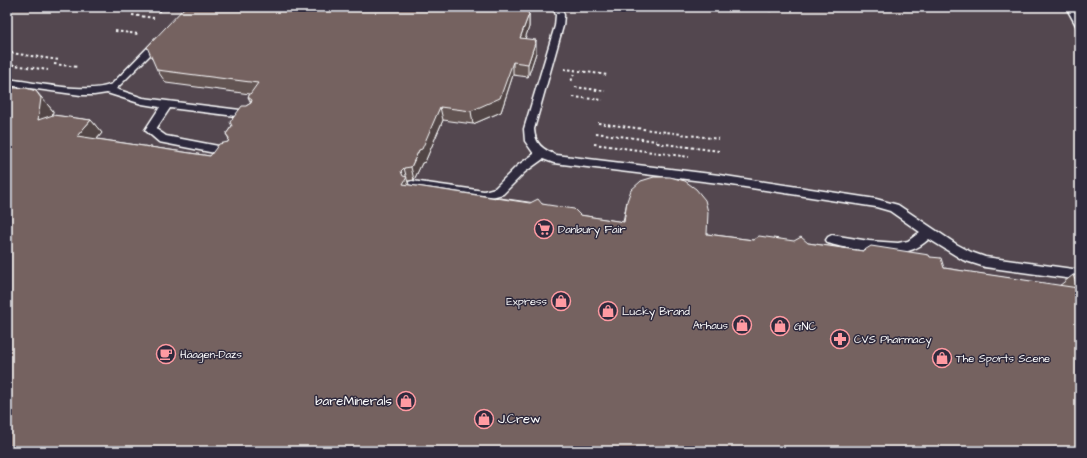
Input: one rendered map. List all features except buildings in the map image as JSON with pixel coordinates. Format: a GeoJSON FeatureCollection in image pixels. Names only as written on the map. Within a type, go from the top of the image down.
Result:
{"type":"FeatureCollection","features":[{"type":"Feature","properties":{"kind":"lane"},"geometry":{"type":"LineString","coordinates":[[557,7],[560,15],[559,26],[529,129],[529,138],[533,147],[541,154],[554,159],[712,178],[876,203],[894,208],[952,248],[967,256],[985,262],[1080,276]]}},
{"type":"Feature","properties":{"kind":"lane"},"geometry":{"type":"LineString","coordinates":[[1070,7],[1080,25]]}},
{"type":"Feature","properties":{"kind":"lane"},"geometry":{"type":"LineString","coordinates":[[7,82],[92,93],[108,90],[115,86],[166,33]]}},
{"type":"Feature","properties":{"kind":"lane"},"geometry":{"type":"LineString","coordinates":[[108,90],[142,101],[252,114]]}},
{"type":"Feature","properties":{"kind":"lane"},"geometry":{"type":"LineString","coordinates":[[167,104],[150,130],[163,139],[169,141],[230,152]]}},
{"type":"Feature","properties":{"kind":"lane"},"geometry":{"type":"LineString","coordinates":[[412,185],[484,195],[499,191],[521,169],[541,154]]}},
{"type":"Feature","properties":{"kind":"lane"},"geometry":{"type":"LineString","coordinates":[[832,240],[907,247],[918,241],[929,232]]}},
{"type":"Feature","properties":{"kind":"path"},"geometry":{"type":"LineString","coordinates":[[749,7],[773,11]]}},
{"type":"Feature","properties":{"kind":"path"},"geometry":{"type":"LineString","coordinates":[[139,8],[161,11]]}},
{"type":"Feature","properties":{"kind":"path"},"geometry":{"type":"LineString","coordinates":[[132,15],[154,18]]}},
{"type":"Feature","properties":{"kind":"path"},"geometry":{"type":"LineString","coordinates":[[115,31],[138,34]]}},
{"type":"Feature","properties":{"kind":"path"},"geometry":{"type":"LineString","coordinates":[[11,53],[59,60]]}},
{"type":"Feature","properties":{"kind":"path"},"geometry":{"type":"LineString","coordinates":[[7,64],[48,70]]}},
{"type":"Feature","properties":{"kind":"path"},"geometry":{"type":"LineString","coordinates":[[54,64],[78,67]]}},
{"type":"Feature","properties":{"kind":"path"},"geometry":{"type":"LineString","coordinates":[[559,68],[575,70],[572,82]]}},
{"type":"Feature","properties":{"kind":"path"},"geometry":{"type":"LineString","coordinates":[[579,71],[608,75]]}},
{"type":"Feature","properties":{"kind":"path"},"geometry":{"type":"LineString","coordinates":[[575,87],[605,91]]}},
{"type":"Feature","properties":{"kind":"path"},"geometry":{"type":"LineString","coordinates":[[573,97],[603,100]]}},
{"type":"Feature","properties":{"kind":"path"},"geometry":{"type":"LineString","coordinates":[[598,123],[719,139]]}},
{"type":"Feature","properties":{"kind":"path"},"geometry":{"type":"LineString","coordinates":[[596,133],[719,151]]}},
{"type":"Feature","properties":{"kind":"path"},"geometry":{"type":"LineString","coordinates":[[594,144],[691,157]]}},
{"type":"Feature","properties":{"kind":"shaded area","name":"Danbury Fair"},"geometry":{"type":"Polygon","coordinates":[[[7,7],[1080,7],[1080,451],[7,451],[7,7]]]}},
{"type":"Feature","properties":{"kind":"place","name":"Danbury Fair"},"geometry":{"type":"Point","coordinates":[544,229]}},
{"type":"Feature","properties":{"kind":"place","name":"Express"},"geometry":{"type":"Point","coordinates":[561,301]}},
{"type":"Feature","properties":{"kind":"place","name":"Lucky Brand"},"geometry":{"type":"Point","coordinates":[608,311]}},
{"type":"Feature","properties":{"kind":"place","name":"Arhaus"},"geometry":{"type":"Point","coordinates":[742,325]}},
{"type":"Feature","properties":{"kind":"place","name":"GNC"},"geometry":{"type":"Point","coordinates":[780,326]}},
{"type":"Feature","properties":{"kind":"place","name":"CVS Pharmacy"},"geometry":{"type":"Point","coordinates":[840,339]}},
{"type":"Feature","properties":{"kind":"place","name":"Häagen-Dazs"},"geometry":{"type":"Point","coordinates":[166,354]}},
{"type":"Feature","properties":{"kind":"place","name":"The Sports Scene"},"geometry":{"type":"Point","coordinates":[942,358]}},
{"type":"Feature","properties":{"kind":"place","name":"bareMinerals"},"geometry":{"type":"Point","coordinates":[406,401]}},
{"type":"Feature","properties":{"kind":"place","name":"J.Crew"},"geometry":{"type":"Point","coordinates":[484,419]}}]}
